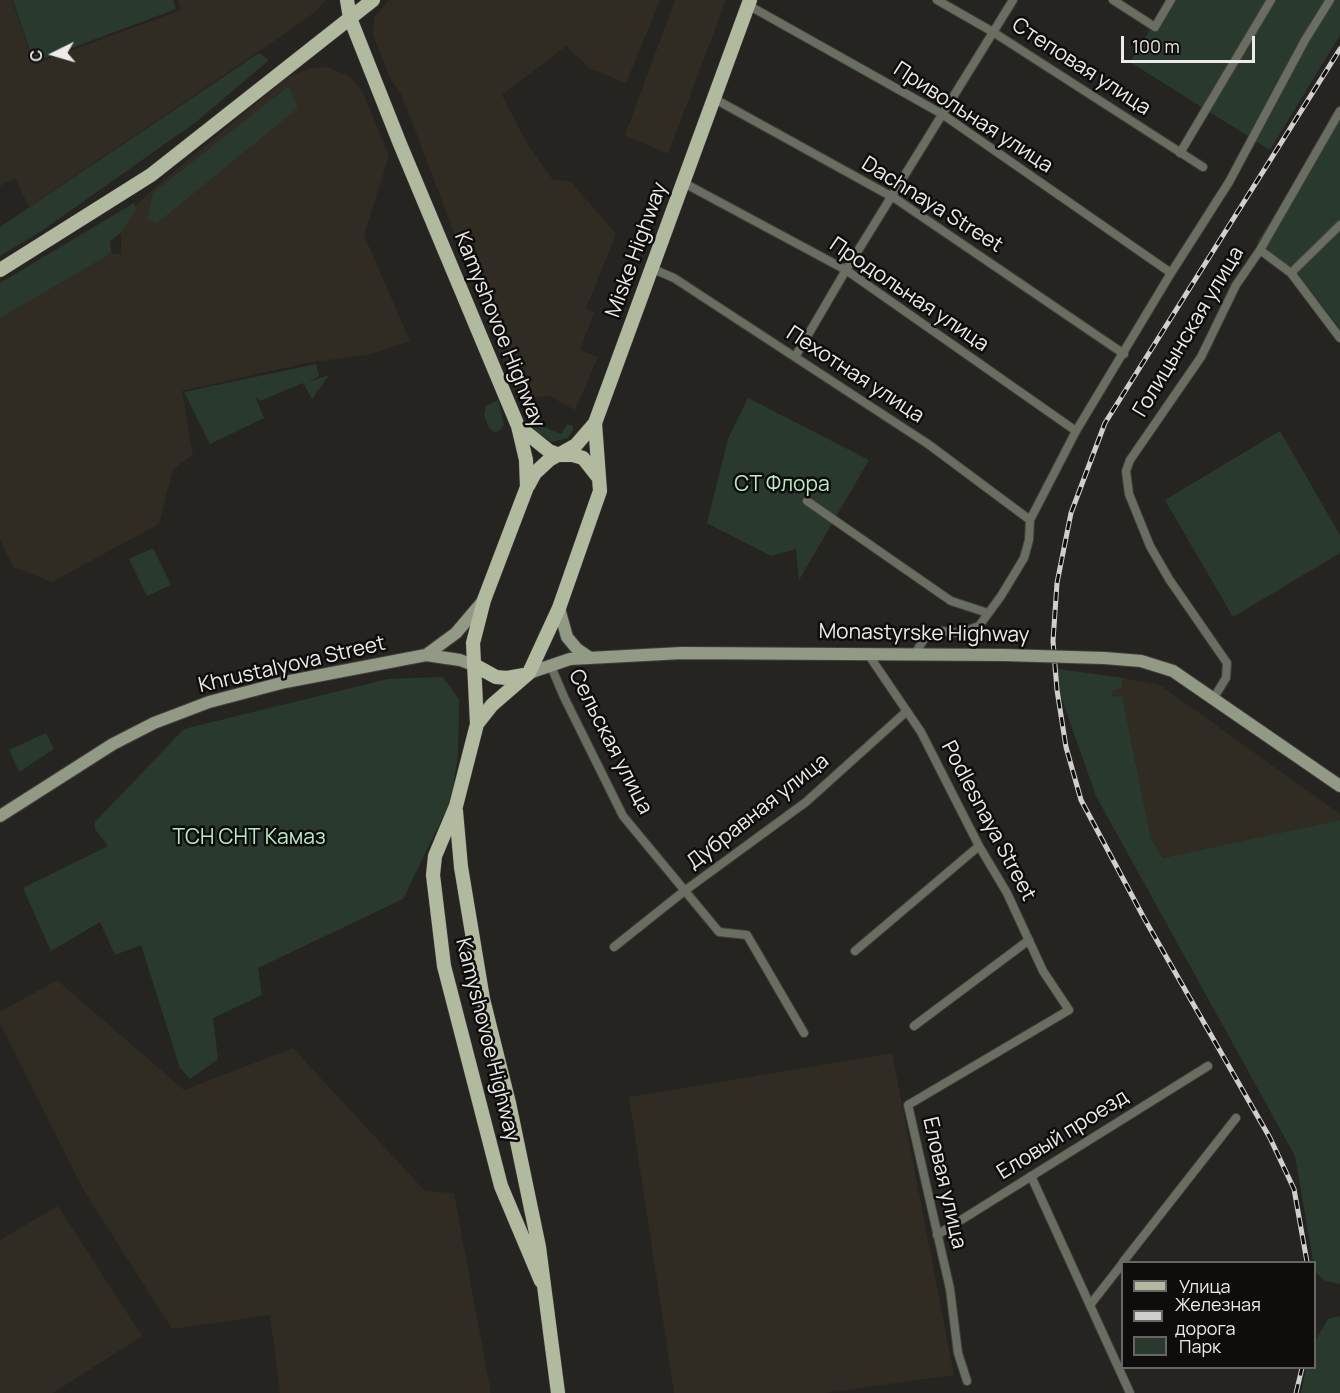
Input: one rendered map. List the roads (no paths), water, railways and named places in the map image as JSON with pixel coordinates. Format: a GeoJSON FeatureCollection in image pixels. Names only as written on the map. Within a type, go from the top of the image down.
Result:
{"type":"FeatureCollection","features":[{"type":"Feature","properties":{"kind":"main road","name":"Kamyshovoe Highway"},"geometry":{"type":"LineString","coordinates":[[347,0],[350,18],[518,426],[526,460],[527,488],[484,600],[473,644],[476,666],[477,724],[456,806],[435,856],[433,875],[444,966],[501,1186],[541,1281]]}},
{"type":"Feature","properties":{"kind":"main road"},"geometry":{"type":"LineString","coordinates":[[0,270],[151,175],[373,0]]}},
{"type":"Feature","properties":{"kind":"main road","name":"Miske Highway"},"geometry":{"type":"LineString","coordinates":[[527,488],[535,473],[549,460],[560,456],[576,445],[595,423],[749,2]]}},
{"type":"Feature","properties":{"kind":"main road"},"geometry":{"type":"LineString","coordinates":[[477,724],[498,699],[529,673],[559,608],[600,491],[595,423]]}},
{"type":"Feature","properties":{"kind":"main road"},"geometry":{"type":"LineString","coordinates":[[518,426],[534,440],[560,456],[573,455],[583,458],[590,465],[600,483]]}},
{"type":"Feature","properties":{"kind":"main road"},"geometry":{"type":"LineString","coordinates":[[426,654],[456,633],[484,600]]}},
{"type":"Feature","properties":{"kind":"main road"},"geometry":{"type":"LineString","coordinates":[[559,608],[567,637],[590,658]]}},
{"type":"Feature","properties":{"kind":"main road","name":"Monastyrske Highway"},"geometry":{"type":"LineString","coordinates":[[476,666],[485,672],[507,678],[529,673],[550,663],[590,658],[682,653],[916,652],[1141,661],[1173,671],[1340,786]]}},
{"type":"Feature","properties":{"kind":"main road","name":"Khrustalyova Street"},"geometry":{"type":"LineString","coordinates":[[0,816],[113,744],[154,723],[209,702],[285,682],[426,654],[460,660],[476,666]]}},
{"type":"Feature","properties":{"kind":"main road","name":"Kamyshovoe Highway"},"geometry":{"type":"LineString","coordinates":[[456,806],[460,867],[483,999],[539,1247],[541,1281],[558,1393]]}},
{"type":"Feature","properties":{"kind":"street","name":"Степовая улица"},"geometry":{"type":"LineString","coordinates":[[937,0],[993,32],[1203,167]]}},
{"type":"Feature","properties":{"kind":"street"},"geometry":{"type":"LineString","coordinates":[[795,357],[891,196],[1013,0]]}},
{"type":"Feature","properties":{"kind":"street"},"geometry":{"type":"LineString","coordinates":[[1113,0],[1155,27],[1172,0]]}},
{"type":"Feature","properties":{"kind":"street"},"geometry":{"type":"LineString","coordinates":[[1180,153],[1271,0]]}},
{"type":"Feature","properties":{"kind":"street"},"geometry":{"type":"LineString","coordinates":[[916,652],[926,636],[942,631],[960,633],[980,626],[1024,558],[1030,520],[1076,431],[1229,182],[1305,40],[1330,0]]}},
{"type":"Feature","properties":{"kind":"street","name":"Привольная улица"},"geometry":{"type":"LineString","coordinates":[[749,2],[942,114],[1171,273]]}},
{"type":"Feature","properties":{"kind":"street","name":"Dachnaya Street"},"geometry":{"type":"LineString","coordinates":[[713,98],[891,196],[1124,354]]}},
{"type":"Feature","properties":{"kind":"street","name":"Голицынская улица"},"geometry":{"type":"LineString","coordinates":[[1213,699],[1226,678],[1227,663],[1150,546],[1129,494],[1126,471],[1130,460],[1201,357],[1236,285],[1260,250],[1340,111]]}},
{"type":"Feature","properties":{"kind":"street","name":"Продольная улица"},"geometry":{"type":"LineString","coordinates":[[684,183],[846,270],[1076,431]]}},
{"type":"Feature","properties":{"kind":"street"},"geometry":{"type":"LineString","coordinates":[[1291,273],[1340,225]]}},
{"type":"Feature","properties":{"kind":"street"},"geometry":{"type":"LineString","coordinates":[[1260,250],[1291,273],[1339,333]]}},
{"type":"Feature","properties":{"kind":"street","name":"Пехотная улица"},"geometry":{"type":"LineString","coordinates":[[653,269],[674,278],[928,444],[1030,520]]}},
{"type":"Feature","properties":{"kind":"street"},"geometry":{"type":"LineString","coordinates":[[807,501],[951,601],[988,613]]}},
{"type":"Feature","properties":{"kind":"street","name":"Podlesnaya Street"},"geometry":{"type":"LineString","coordinates":[[868,654],[921,732],[979,846],[1007,892],[1043,971],[1069,1010]]}},
{"type":"Feature","properties":{"kind":"street","name":"Сельская улица"},"geometry":{"type":"LineString","coordinates":[[550,663],[564,697],[623,816],[683,892],[719,932],[747,935],[804,1033]]}},
{"type":"Feature","properties":{"kind":"street","name":"Дубравная улица"},"geometry":{"type":"LineString","coordinates":[[614,947],[683,892],[806,802],[907,711]]}},
{"type":"Feature","properties":{"kind":"street"},"geometry":{"type":"LineString","coordinates":[[855,951],[979,846]]}},
{"type":"Feature","properties":{"kind":"street"},"geometry":{"type":"LineString","coordinates":[[914,1026],[1029,940]]}},
{"type":"Feature","properties":{"kind":"street","name":"Еловая улица"},"geometry":{"type":"LineString","coordinates":[[967,1381],[958,1353],[950,1289],[908,1105],[1069,1010]]}},
{"type":"Feature","properties":{"kind":"street","name":"Еловый проезд"},"geometry":{"type":"LineString","coordinates":[[937,1235],[1208,1066]]}},
{"type":"Feature","properties":{"kind":"street"},"geometry":{"type":"LineString","coordinates":[[1125,1261],[1236,1118]]}},
{"type":"Feature","properties":{"kind":"street"},"geometry":{"type":"LineString","coordinates":[[1031,1176],[1130,1393]]}},
{"type":"Feature","properties":{"kind":"street"},"geometry":{"type":"LineString","coordinates":[[1090,1305],[1121,1266]]}},
{"type":"Feature","properties":{"kind":"railway"},"geometry":{"type":"LineString","coordinates":[[1307,1261],[1294,1189],[1270,1138],[1144,918],[1081,800],[1066,747],[1057,690],[1053,641],[1057,583],[1071,513],[1105,423],[1340,49]]}},
{"type":"Feature","properties":{"kind":"railway"},"geometry":{"type":"LineString","coordinates":[[1296,1393],[1302,1369]]}},
{"type":"Feature","properties":{"kind":"park label","name":"СТ Флора"},"geometry":{"type":"Point","coordinates":[782,485]}},
{"type":"Feature","properties":{"kind":"park label","name":"ТСН СНТ Камаз"},"geometry":{"type":"Point","coordinates":[249,838]}}]}
